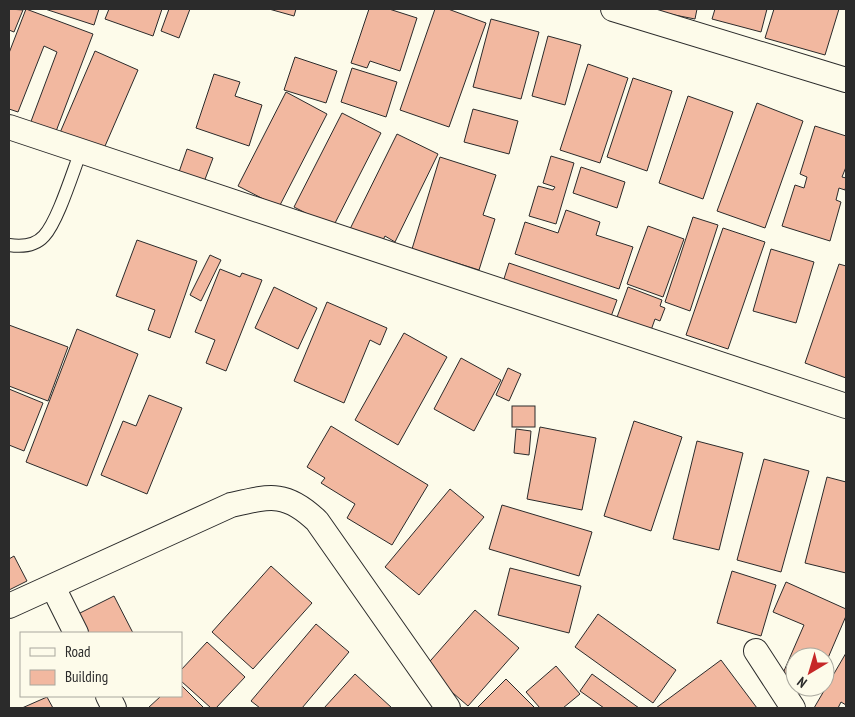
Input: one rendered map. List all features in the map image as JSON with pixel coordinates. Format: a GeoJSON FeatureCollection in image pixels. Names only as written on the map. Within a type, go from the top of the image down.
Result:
{"type":"FeatureCollection","features":[{"type":"Feature","properties":{"kind":"street"},"geometry":{"type":"LineString","coordinates":[[614,9],[846,80]]}},
{"type":"Feature","properties":{"kind":"street"},"geometry":{"type":"LineString","coordinates":[[9,127],[846,406]]}},
{"type":"Feature","properties":{"kind":"street"},"geometry":{"type":"LineString","coordinates":[[9,606],[231,505],[264,497],[288,500],[304,509],[317,521],[448,708]]}},
{"type":"Feature","properties":{"kind":"street"},"geometry":{"type":"LineString","coordinates":[[53,587],[76,632]]}},
{"type":"Feature","properties":{"kind":"street"},"geometry":{"type":"LineString","coordinates":[[756,651],[793,708]]}},
{"type":"Feature","properties":{"kind":"lane"},"geometry":{"type":"LineString","coordinates":[[9,245],[22,247],[44,236],[53,222],[81,151]]}},
{"type":"Feature","properties":{"kind":"building"},"geometry":{"type":"Polygon","coordinates":[[[9,9],[23,10],[14,32],[9,30],[9,9]]]}},
{"type":"Feature","properties":{"kind":"building"},"geometry":{"type":"Polygon","coordinates":[[[26,9],[93,34],[55,134],[30,124],[57,52],[44,46],[18,112],[9,109],[9,53],[26,9]]]}},
{"type":"Feature","properties":{"kind":"building"},"geometry":{"type":"Polygon","coordinates":[[[45,9],[99,9],[94,25],[45,9]]]}},
{"type":"Feature","properties":{"kind":"building"},"geometry":{"type":"Polygon","coordinates":[[[109,9],[162,9],[153,36],[105,19],[109,9]]]}},
{"type":"Feature","properties":{"kind":"building"},"geometry":{"type":"Polygon","coordinates":[[[169,9],[190,9],[179,38],[161,31],[169,9]]]}},
{"type":"Feature","properties":{"kind":"building"},"geometry":{"type":"Polygon","coordinates":[[[269,9],[296,9],[294,16],[269,9]]]}},
{"type":"Feature","properties":{"kind":"building"},"geometry":{"type":"Polygon","coordinates":[[[369,9],[389,9],[417,18],[400,71],[370,61],[367,68],[351,63],[369,9]]]}},
{"type":"Feature","properties":{"kind":"building"},"geometry":{"type":"Polygon","coordinates":[[[435,9],[448,9],[486,23],[449,127],[400,110],[435,9]]]}},
{"type":"Feature","properties":{"kind":"building"},"geometry":{"type":"Polygon","coordinates":[[[655,9],[697,9],[695,19],[654,11],[655,9]]]}},
{"type":"Feature","properties":{"kind":"building"},"geometry":{"type":"Polygon","coordinates":[[[715,9],[767,9],[761,32],[712,19],[715,9]]]}},
{"type":"Feature","properties":{"kind":"building"},"geometry":{"type":"Polygon","coordinates":[[[774,9],[839,9],[825,55],[765,38],[774,9]]]}},
{"type":"Feature","properties":{"kind":"building"},"geometry":{"type":"Polygon","coordinates":[[[491,19],[539,32],[521,99],[473,87],[491,19]]]}},
{"type":"Feature","properties":{"kind":"building"},"geometry":{"type":"Polygon","coordinates":[[[548,36],[581,45],[565,105],[532,96],[548,36]]]}},
{"type":"Feature","properties":{"kind":"building"},"geometry":{"type":"Polygon","coordinates":[[[95,51],[138,70],[102,153],[59,135],[95,51]]]}},
{"type":"Feature","properties":{"kind":"building"},"geometry":{"type":"Polygon","coordinates":[[[295,57],[337,71],[326,103],[284,90],[295,57]]]}},
{"type":"Feature","properties":{"kind":"building"},"geometry":{"type":"Polygon","coordinates":[[[588,64],[628,78],[600,163],[560,150],[588,64]]]}},
{"type":"Feature","properties":{"kind":"building"},"geometry":{"type":"Polygon","coordinates":[[[352,68],[397,82],[386,117],[341,102],[352,68]]]}},
{"type":"Feature","properties":{"kind":"building"},"geometry":{"type":"Polygon","coordinates":[[[214,74],[240,82],[235,96],[262,105],[249,146],[196,128],[214,74]]]}},
{"type":"Feature","properties":{"kind":"building"},"geometry":{"type":"Polygon","coordinates":[[[633,78],[672,91],[647,171],[607,157],[633,78]]]}},
{"type":"Feature","properties":{"kind":"building"},"geometry":{"type":"Polygon","coordinates":[[[286,92],[327,114],[279,207],[238,186],[286,92]]]}},
{"type":"Feature","properties":{"kind":"building"},"geometry":{"type":"Polygon","coordinates":[[[688,96],[733,112],[703,199],[659,183],[688,96]]]}},
{"type":"Feature","properties":{"kind":"building"},"geometry":{"type":"Polygon","coordinates":[[[757,103],[803,121],[765,228],[717,211],[757,103]]]}},
{"type":"Feature","properties":{"kind":"building"},"geometry":{"type":"Polygon","coordinates":[[[473,109],[518,121],[509,154],[464,142],[473,109]]]}},
{"type":"Feature","properties":{"kind":"building"},"geometry":{"type":"Polygon","coordinates":[[[342,113],[381,133],[333,227],[294,207],[342,113]]]}},
{"type":"Feature","properties":{"kind":"building"},"geometry":{"type":"Polygon","coordinates":[[[815,126],[846,136],[846,167],[842,177],[846,178],[846,185],[845,190],[839,188],[836,200],[841,202],[830,241],[782,226],[795,185],[804,188],[807,177],[800,174],[815,126]]]}},
{"type":"Feature","properties":{"kind":"building"},"geometry":{"type":"Polygon","coordinates":[[[397,134],[438,154],[395,242],[385,236],[380,246],[349,231],[397,134]]]}},
{"type":"Feature","properties":{"kind":"building"},"geometry":{"type":"Polygon","coordinates":[[[187,149],[213,158],[204,182],[179,172],[187,149]]]}},
{"type":"Feature","properties":{"kind":"building"},"geometry":{"type":"Polygon","coordinates":[[[551,156],[574,163],[556,224],[529,216],[538,186],[553,190],[555,187],[543,183],[551,156]]]}},
{"type":"Feature","properties":{"kind":"building"},"geometry":{"type":"Polygon","coordinates":[[[440,157],[496,175],[483,215],[495,219],[479,270],[412,249],[440,157]]]}},
{"type":"Feature","properties":{"kind":"building"},"geometry":{"type":"Polygon","coordinates":[[[581,167],[625,182],[617,208],[573,193],[581,167]]]}},
{"type":"Feature","properties":{"kind":"building"},"geometry":{"type":"Polygon","coordinates":[[[566,210],[600,222],[596,235],[633,247],[619,289],[515,254],[525,222],[558,233],[566,210]]]}},
{"type":"Feature","properties":{"kind":"building"},"geometry":{"type":"Polygon","coordinates":[[[693,217],[718,225],[690,311],[665,302],[693,217]]]}},
{"type":"Feature","properties":{"kind":"building"},"geometry":{"type":"Polygon","coordinates":[[[648,226],[684,239],[663,297],[627,284],[648,226]]]}},
{"type":"Feature","properties":{"kind":"building"},"geometry":{"type":"Polygon","coordinates":[[[723,228],[765,242],[728,349],[686,335],[723,228]]]}},
{"type":"Feature","properties":{"kind":"building"},"geometry":{"type":"Polygon","coordinates":[[[137,240],[197,261],[170,338],[148,330],[155,310],[116,296],[137,240]]]}},
{"type":"Feature","properties":{"kind":"building"},"geometry":{"type":"Polygon","coordinates":[[[771,249],[814,262],[796,323],[753,311],[771,249]]]}},
{"type":"Feature","properties":{"kind":"building"},"geometry":{"type":"Polygon","coordinates":[[[210,255],[221,260],[201,301],[190,295],[210,255]]]}},
{"type":"Feature","properties":{"kind":"building"},"geometry":{"type":"Polygon","coordinates":[[[509,263],[617,300],[609,322],[502,285],[509,263]]]}},
{"type":"Feature","properties":{"kind":"building"},"geometry":{"type":"Polygon","coordinates":[[[839,264],[846,266],[846,378],[805,363],[839,264]]]}},
{"type":"Feature","properties":{"kind":"building"},"geometry":{"type":"Polygon","coordinates":[[[220,269],[240,277],[242,273],[262,280],[226,371],[206,363],[215,340],[195,332],[220,269]]]}},
{"type":"Feature","properties":{"kind":"building"},"geometry":{"type":"Polygon","coordinates":[[[274,287],[317,308],[298,349],[255,328],[274,287]]]}},
{"type":"Feature","properties":{"kind":"building"},"geometry":{"type":"Polygon","coordinates":[[[628,287],[662,300],[660,306],[665,308],[660,321],[655,319],[650,333],[616,320],[628,287]]]}},
{"type":"Feature","properties":{"kind":"building"},"geometry":{"type":"Polygon","coordinates":[[[327,302],[387,328],[380,345],[370,340],[344,403],[294,381],[327,302]]]}},
{"type":"Feature","properties":{"kind":"building"},"geometry":{"type":"Polygon","coordinates":[[[9,325],[68,347],[48,401],[9,386],[9,325]]]}},
{"type":"Feature","properties":{"kind":"building"},"geometry":{"type":"Polygon","coordinates":[[[77,329],[138,354],[87,486],[26,462],[77,329]]]}},
{"type":"Feature","properties":{"kind":"building"},"geometry":{"type":"Polygon","coordinates":[[[404,333],[447,357],[398,445],[355,420],[404,333]]]}},
{"type":"Feature","properties":{"kind":"building"},"geometry":{"type":"Polygon","coordinates":[[[461,358],[501,380],[474,431],[434,409],[461,358]]]}},
{"type":"Feature","properties":{"kind":"building"},"geometry":{"type":"Polygon","coordinates":[[[508,368],[521,374],[509,401],[496,395],[508,368]]]}},
{"type":"Feature","properties":{"kind":"building"},"geometry":{"type":"Polygon","coordinates":[[[9,389],[43,403],[24,451],[9,445],[9,389]]]}},
{"type":"Feature","properties":{"kind":"building"},"geometry":{"type":"Polygon","coordinates":[[[149,395],[182,408],[147,494],[101,475],[123,421],[136,426],[149,395]]]}},
{"type":"Feature","properties":{"kind":"building"},"geometry":{"type":"Polygon","coordinates":[[[512,406],[535,406],[535,427],[512,427],[512,406]]]}},
{"type":"Feature","properties":{"kind":"building"},"geometry":{"type":"Polygon","coordinates":[[[634,421],[682,437],[651,531],[604,516],[634,421]]]}},
{"type":"Feature","properties":{"kind":"building"},"geometry":{"type":"Polygon","coordinates":[[[331,426],[428,485],[392,545],[347,518],[355,504],[321,483],[325,478],[307,467],[331,426]]]}},
{"type":"Feature","properties":{"kind":"building"},"geometry":{"type":"Polygon","coordinates":[[[540,427],[596,438],[582,510],[527,499],[540,427]]]}},
{"type":"Feature","properties":{"kind":"building"},"geometry":{"type":"Polygon","coordinates":[[[516,429],[531,431],[529,455],[514,453],[516,429]]]}},
{"type":"Feature","properties":{"kind":"building"},"geometry":{"type":"Polygon","coordinates":[[[697,441],[743,453],[719,550],[673,539],[697,441]]]}},
{"type":"Feature","properties":{"kind":"building"},"geometry":{"type":"Polygon","coordinates":[[[764,459],[809,471],[781,572],[737,560],[764,459]]]}},
{"type":"Feature","properties":{"kind":"building"},"geometry":{"type":"Polygon","coordinates":[[[827,477],[846,482],[846,573],[805,563],[827,477]]]}},
{"type":"Feature","properties":{"kind":"building"},"geometry":{"type":"Polygon","coordinates":[[[450,489],[484,517],[419,595],[385,567],[450,489]]]}},
{"type":"Feature","properties":{"kind":"building"},"geometry":{"type":"Polygon","coordinates":[[[502,505],[592,532],[579,576],[489,549],[502,505]]]}},
{"type":"Feature","properties":{"kind":"building"},"geometry":{"type":"Polygon","coordinates":[[[14,556],[27,581],[9,590],[9,559],[14,556]]]}},
{"type":"Feature","properties":{"kind":"building"},"geometry":{"type":"Polygon","coordinates":[[[271,566],[312,603],[253,669],[212,632],[271,566]]]}},
{"type":"Feature","properties":{"kind":"building"},"geometry":{"type":"Polygon","coordinates":[[[510,568],[581,586],[569,633],[498,615],[510,568]]]}},
{"type":"Feature","properties":{"kind":"building"},"geometry":{"type":"Polygon","coordinates":[[[732,571],[776,585],[761,636],[717,623],[732,571]]]}},
{"type":"Feature","properties":{"kind":"building"},"geometry":{"type":"Polygon","coordinates":[[[786,582],[846,609],[846,616],[833,647],[794,647],[804,625],[773,612],[786,582]]]}},
{"type":"Feature","properties":{"kind":"building"},"geometry":{"type":"Polygon","coordinates":[[[114,596],[132,632],[84,632],[76,615],[114,596]]]}},
{"type":"Feature","properties":{"kind":"building"},"geometry":{"type":"Polygon","coordinates":[[[475,610],[519,648],[468,706],[424,668],[475,610]]]}},
{"type":"Feature","properties":{"kind":"building"},"geometry":{"type":"Polygon","coordinates":[[[598,614],[676,670],[653,703],[575,647],[598,614]]]}},
{"type":"Feature","properties":{"kind":"building"},"geometry":{"type":"Polygon","coordinates":[[[316,624],[349,652],[302,708],[260,708],[251,701],[316,624]]]}},
{"type":"Feature","properties":{"kind":"building"},"geometry":{"type":"Polygon","coordinates":[[[207,642],[245,677],[216,708],[211,708],[182,682],[182,669],[207,642]]]}},
{"type":"Feature","properties":{"kind":"building"},"geometry":{"type":"Polygon","coordinates":[[[846,653],[846,705],[841,702],[838,708],[814,708],[820,697],[835,697],[835,672],[846,653]]]}},
{"type":"Feature","properties":{"kind":"building"},"geometry":{"type":"Polygon","coordinates":[[[721,660],[757,708],[656,708],[721,660]]]}},
{"type":"Feature","properties":{"kind":"building"},"geometry":{"type":"Polygon","coordinates":[[[556,666],[580,694],[563,708],[540,708],[526,692],[556,666]]]}},
{"type":"Feature","properties":{"kind":"building"},"geometry":{"type":"Polygon","coordinates":[[[785,669],[785,682],[780,680],[785,669]]]}},
{"type":"Feature","properties":{"kind":"building"},"geometry":{"type":"Polygon","coordinates":[[[355,674],[392,708],[324,708],[355,674]]]}},
{"type":"Feature","properties":{"kind":"building"},"geometry":{"type":"Polygon","coordinates":[[[592,674],[639,708],[604,708],[580,691],[592,674]]]}},
{"type":"Feature","properties":{"kind":"building"},"geometry":{"type":"Polygon","coordinates":[[[506,679],[535,708],[477,708],[506,679]]]}},
{"type":"Feature","properties":{"kind":"building"},"geometry":{"type":"Polygon","coordinates":[[[182,686],[204,708],[148,708],[160,697],[182,697],[182,686]]]}},
{"type":"Feature","properties":{"kind":"building"},"geometry":{"type":"Polygon","coordinates":[[[47,697],[53,708],[22,708],[47,697]]]}}]}
